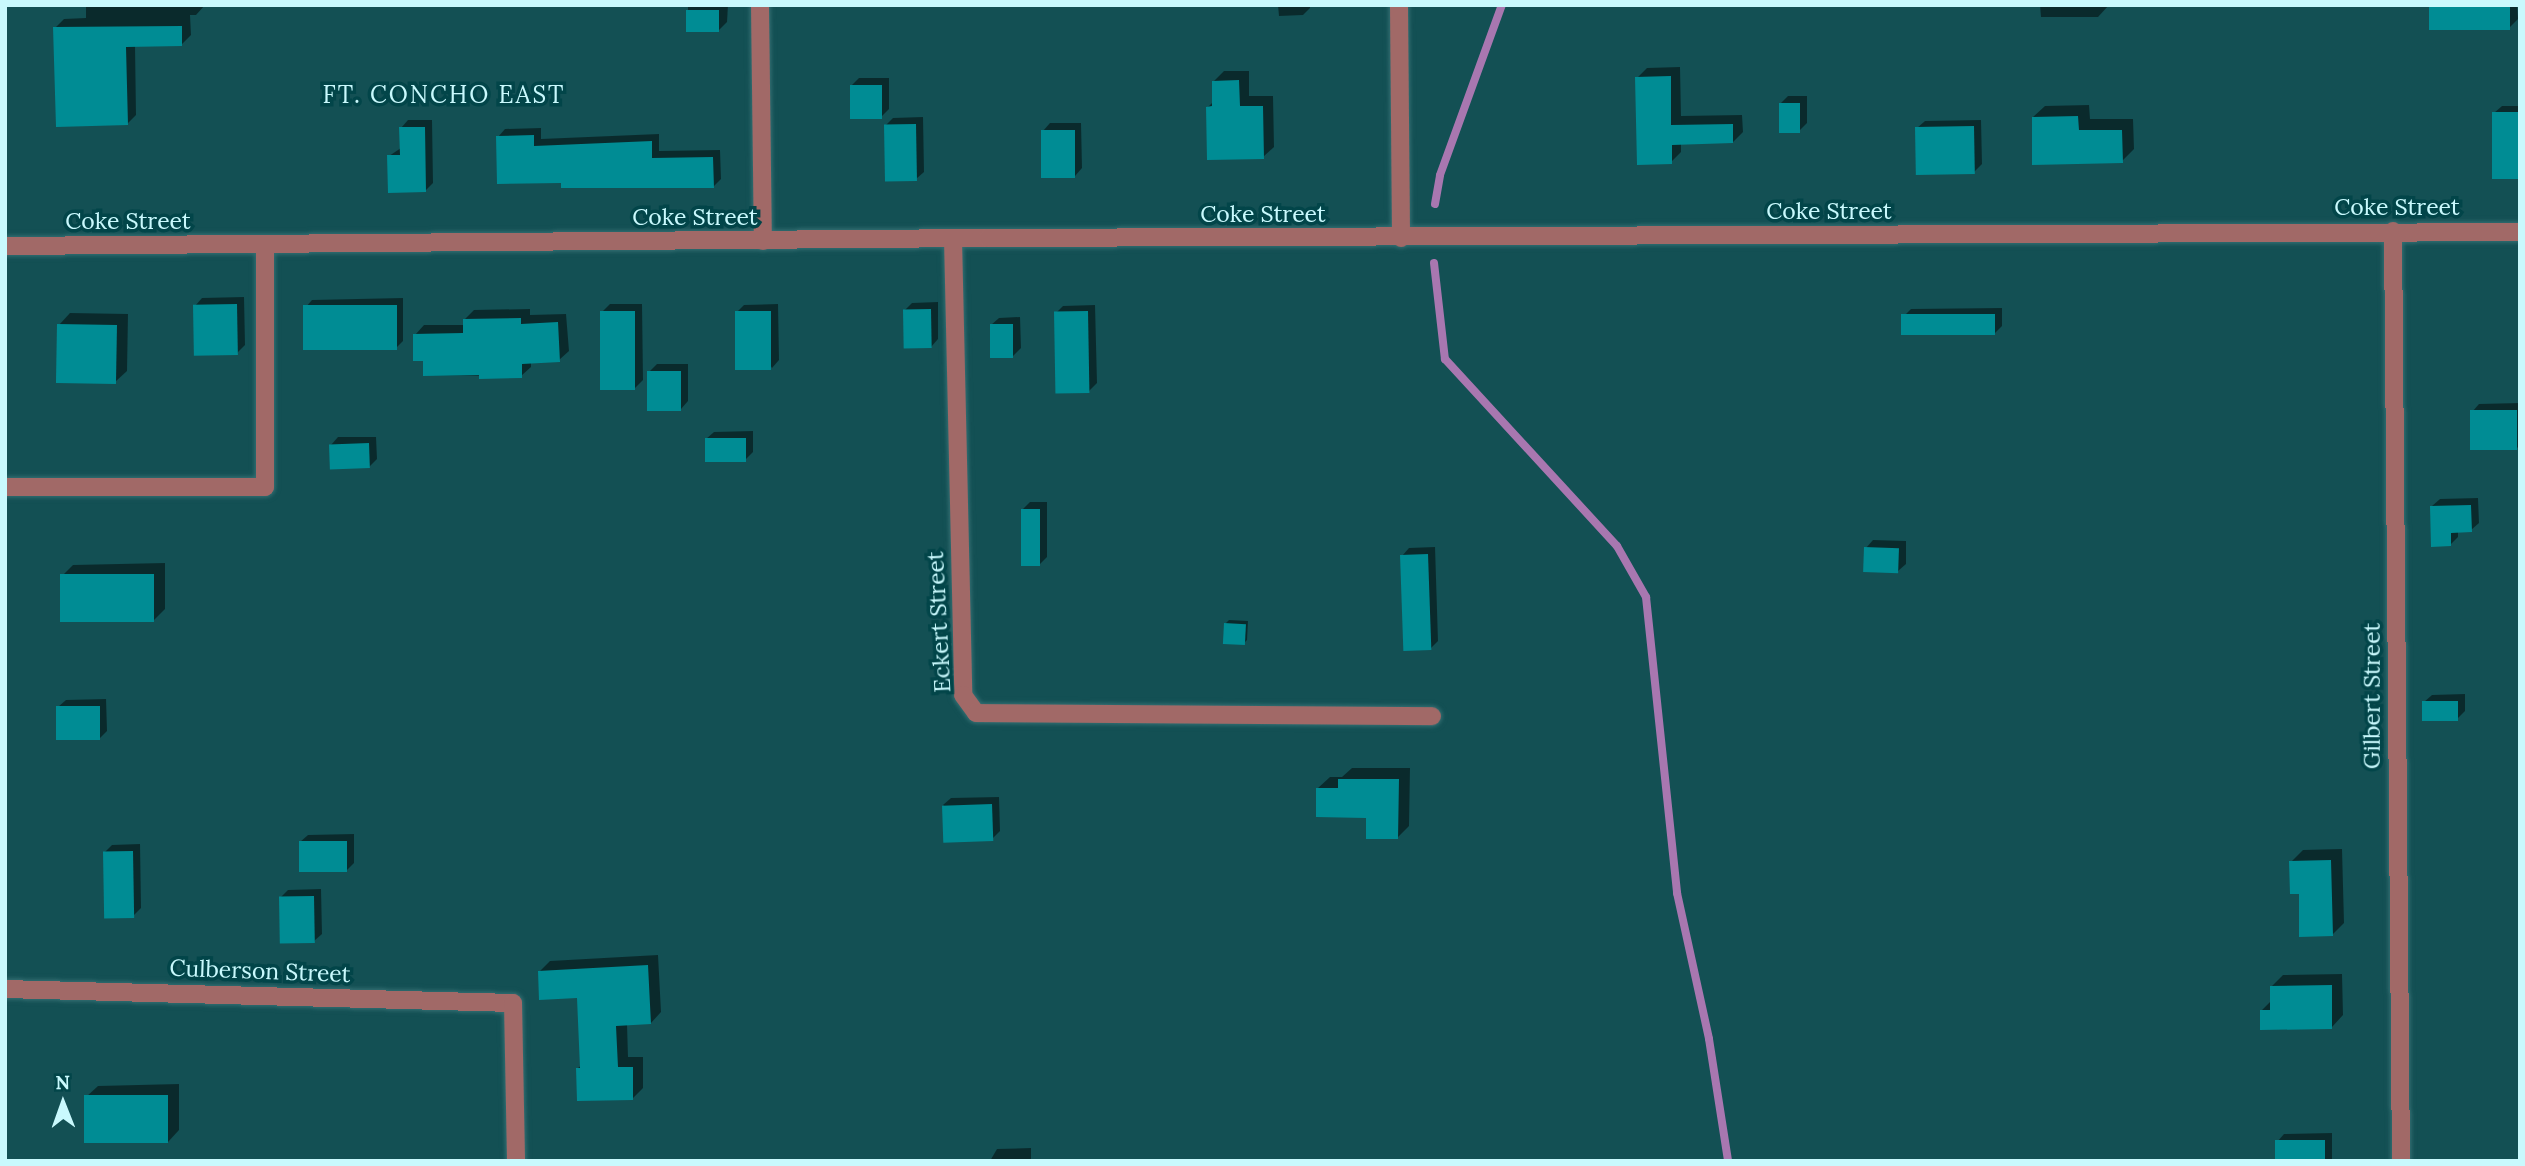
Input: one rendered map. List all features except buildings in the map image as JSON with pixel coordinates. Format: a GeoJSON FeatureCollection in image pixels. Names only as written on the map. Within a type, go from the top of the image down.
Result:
{"type":"FeatureCollection","features":[{"type":"Feature","properties":{"kind":"street"},"geometry":{"type":"LineString","coordinates":[[760,5],[763,242]]}},
{"type":"Feature","properties":{"kind":"street"},"geometry":{"type":"LineString","coordinates":[[1399,5],[1401,238]]}},
{"type":"Feature","properties":{"kind":"street","name":"Gilbert Street"},"geometry":{"type":"LineString","coordinates":[[2393,231],[2400,1161]]}},
{"type":"Feature","properties":{"kind":"street","name":"Coke Street"},"geometry":{"type":"LineString","coordinates":[[5,246],[2520,232]]}},
{"type":"Feature","properties":{"kind":"street","name":"Eckert Street"},"geometry":{"type":"LineString","coordinates":[[953,239],[962,695],[976,713],[1432,716]]}},
{"type":"Feature","properties":{"kind":"street"},"geometry":{"type":"LineString","coordinates":[[5,487],[265,487],[265,244]]}},
{"type":"Feature","properties":{"kind":"street","name":"Culberson Street"},"geometry":{"type":"LineString","coordinates":[[5,989],[513,1003],[516,1161]]}},
{"type":"Feature","properties":{"kind":"waterway"},"geometry":{"type":"LineString","coordinates":[[1435,204],[1440,175],[1502,5]]}},
{"type":"Feature","properties":{"kind":"waterway"},"geometry":{"type":"LineString","coordinates":[[1434,263],[1445,359],[1617,546],[1646,597],[1677,893],[1709,1039],[1728,1161]]}},
{"type":"Feature","properties":{"kind":"district","name":"FT. CONCHO EAST"},"geometry":{"type":"Point","coordinates":[444,95]}}]}
